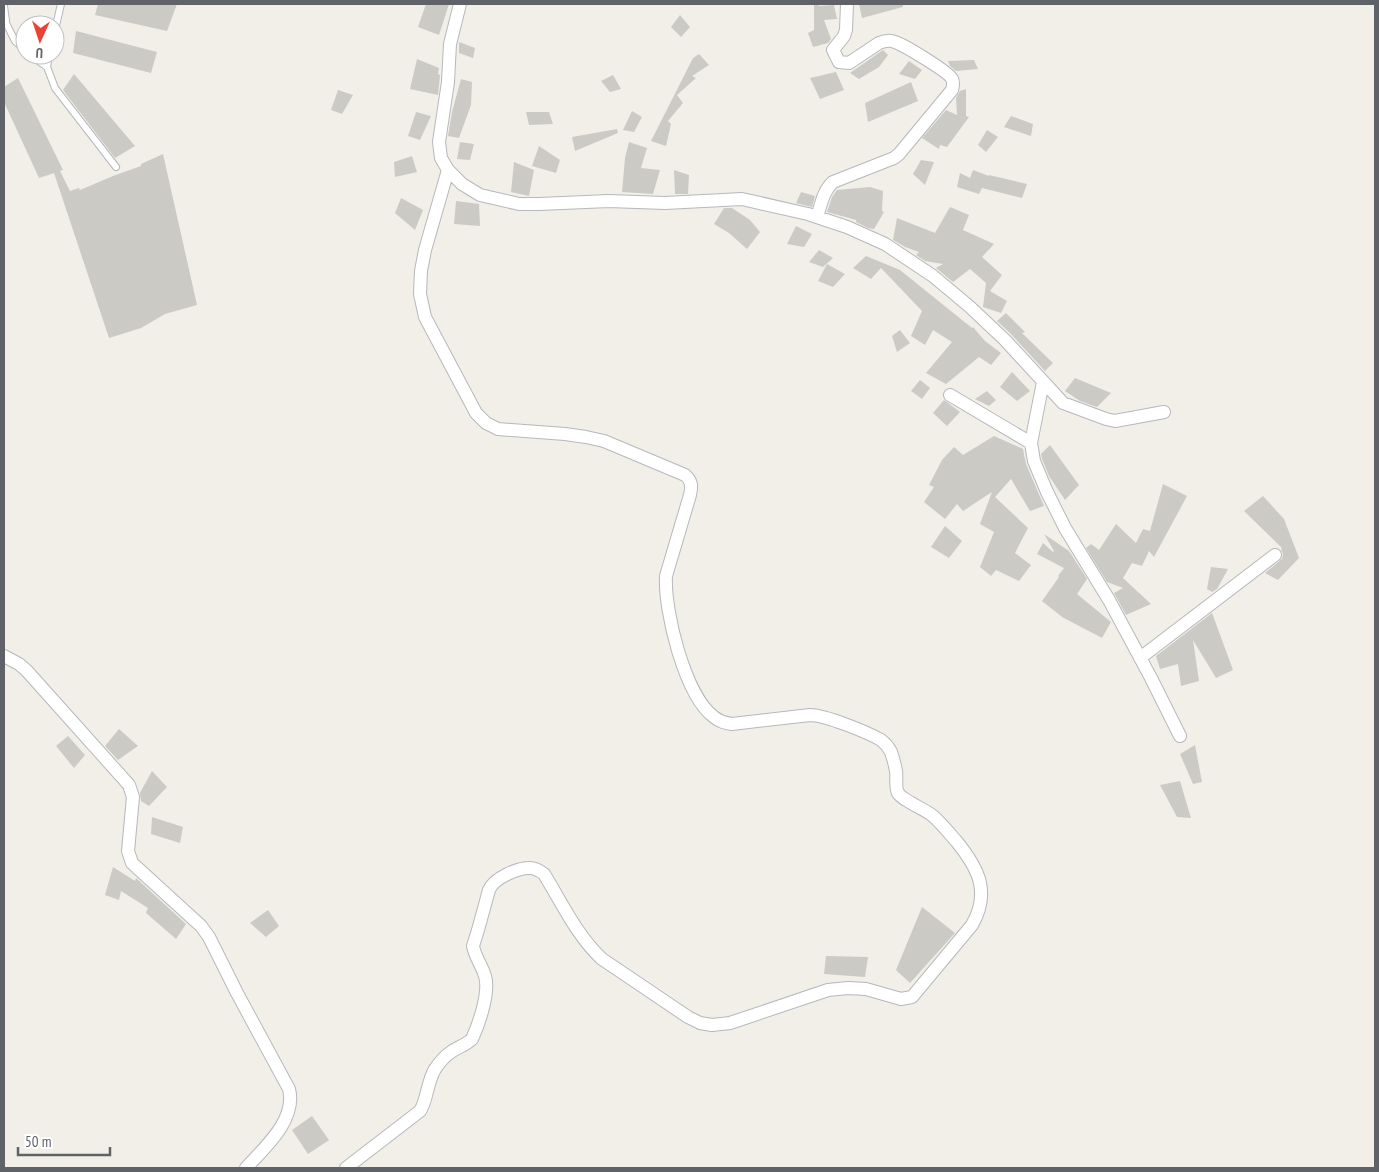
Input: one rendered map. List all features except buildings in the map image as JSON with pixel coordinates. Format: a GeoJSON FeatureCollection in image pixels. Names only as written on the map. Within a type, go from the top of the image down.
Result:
{"type":"FeatureCollection","features":[{"type":"Feature","properties":{"kind":"street"},"geometry":{"type":"LineString","coordinates":[[460,4],[450,44],[448,82],[438,142],[441,158],[448,170],[462,184],[480,195],[520,204],[609,201],[665,203],[742,199],[846,226],[885,244],[933,276],[1005,340],[1063,403],[1106,420],[1121,421],[1164,412]]}},
{"type":"Feature","properties":{"kind":"street"},"geometry":{"type":"LineString","coordinates":[[817,217],[828,186],[833,182],[894,158],[899,154],[952,90],[954,84],[951,77],[944,70],[895,42],[884,41],[849,63],[839,62],[832,50],[844,36],[846,30],[847,4]]}},
{"type":"Feature","properties":{"kind":"street"},"geometry":{"type":"LineString","coordinates":[[346,1168],[420,1111],[434,1070],[451,1052],[472,1039],[485,1000],[486,984],[486,977],[473,946],[491,885],[506,875],[528,868],[539,870],[544,874],[591,949],[688,1017],[700,1023],[712,1025],[730,1023],[828,990],[866,989],[901,999],[912,997],[972,925],[978,915],[981,903],[982,887],[970,858],[933,816],[903,798],[897,792],[896,770],[890,751],[883,742],[864,731],[818,716],[810,715],[732,724],[721,722],[705,709],[688,681],[672,628],[666,587],[666,576],[692,486],[690,480],[685,475],[604,441],[586,437],[498,429],[486,423],[476,413],[425,317],[420,294],[424,250],[448,170]]}},
{"type":"Feature","properties":{"kind":"street"},"geometry":{"type":"LineString","coordinates":[[1043,382],[1031,443],[1034,461],[1065,528],[1109,600],[1180,736]]}},
{"type":"Feature","properties":{"kind":"street"},"geometry":{"type":"LineString","coordinates":[[950,395],[1031,443]]}},
{"type":"Feature","properties":{"kind":"street"},"geometry":{"type":"LineString","coordinates":[[1140,658],[1275,555]]}},
{"type":"Feature","properties":{"kind":"street"},"geometry":{"type":"LineString","coordinates":[[4,656],[27,671],[129,785],[132,797],[128,852],[132,863],[201,926],[209,937],[289,1089],[290,1104],[280,1130],[246,1168]]}},
{"type":"Feature","properties":{"kind":"lane"},"geometry":{"type":"LineString","coordinates":[[4,6],[5,20],[15,41]]}},
{"type":"Feature","properties":{"kind":"lane"},"geometry":{"type":"LineString","coordinates":[[43,65],[56,88],[116,166]]}}]}
